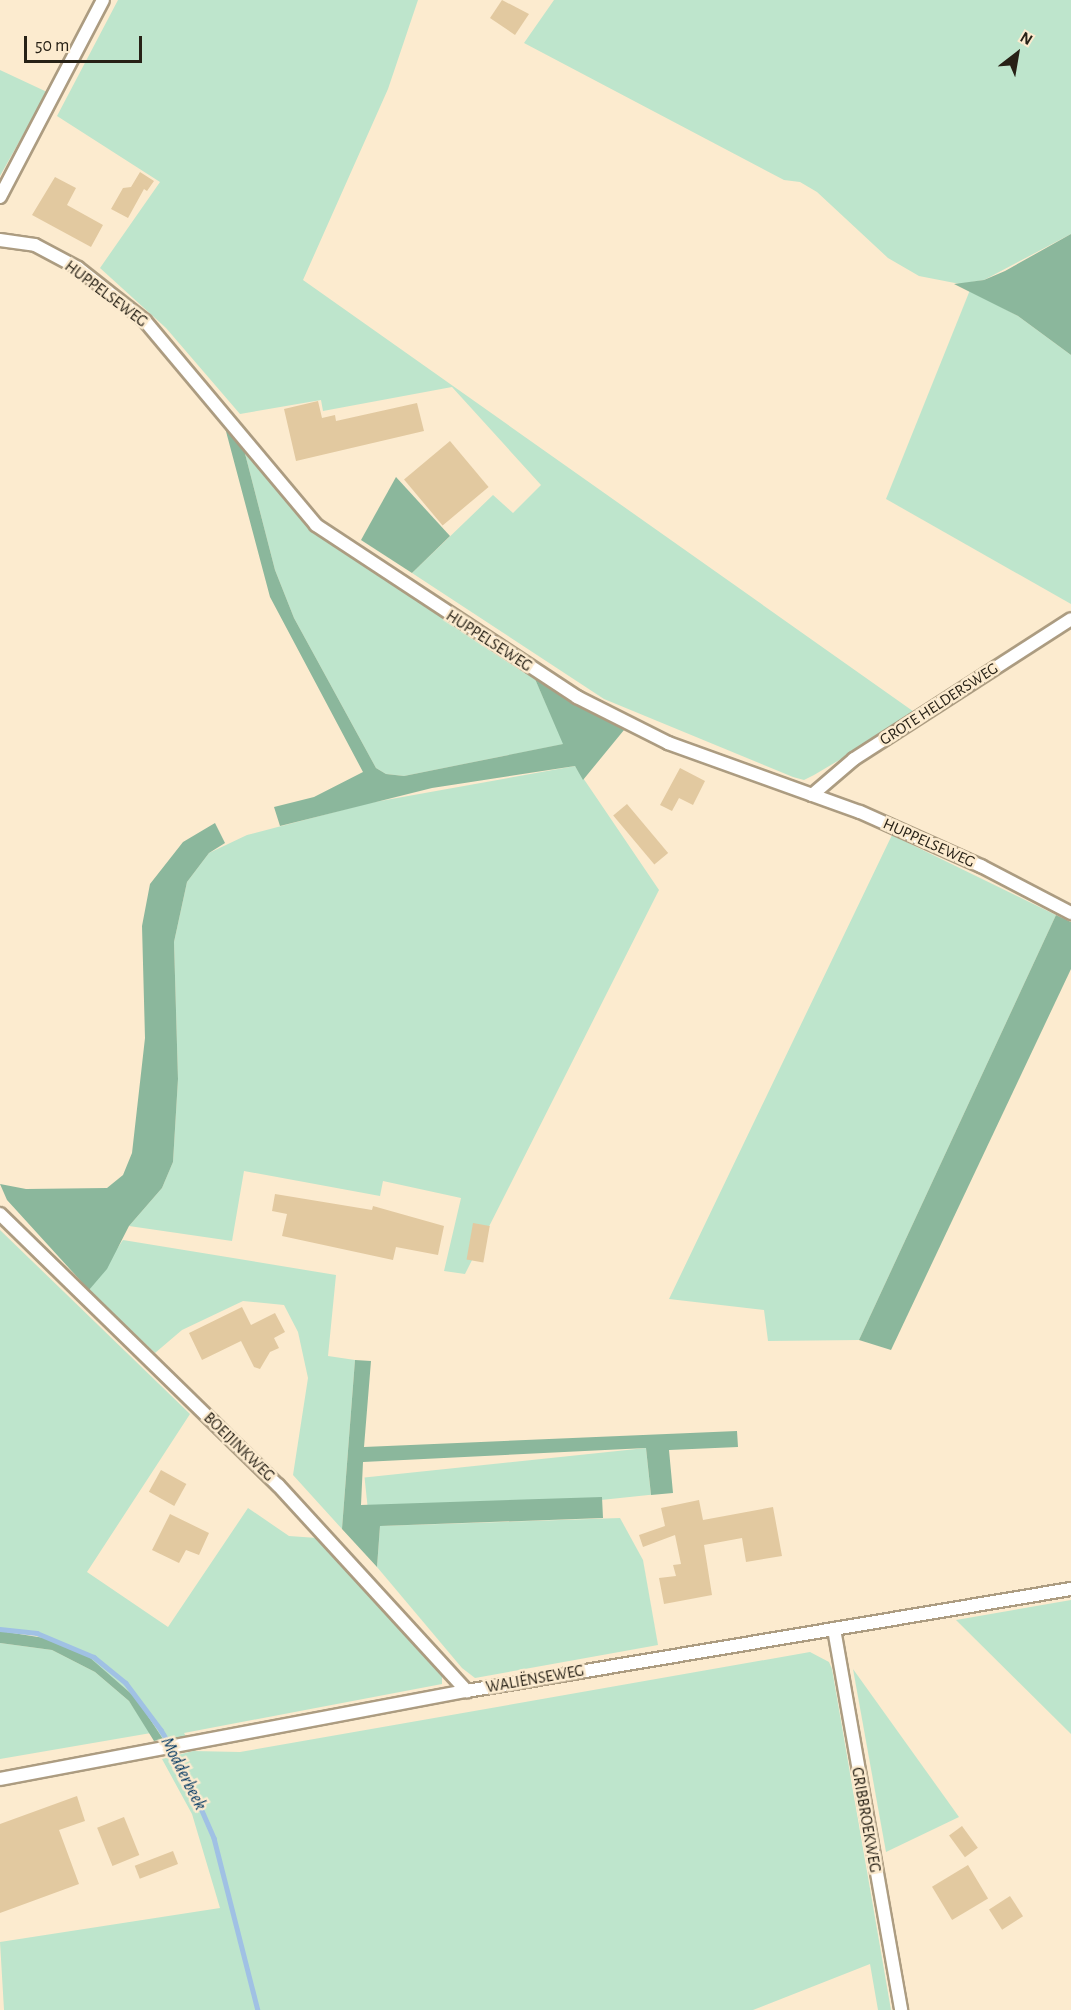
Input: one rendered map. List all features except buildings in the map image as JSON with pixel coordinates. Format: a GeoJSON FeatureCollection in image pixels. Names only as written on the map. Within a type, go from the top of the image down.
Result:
{"type":"FeatureCollection","features":[{"type":"Feature","properties":{"kind":"street"},"geometry":{"type":"LineString","coordinates":[[0,197],[103,0]]}},
{"type":"Feature","properties":{"kind":"street","name":"HUPPELSEWEG"},"geometry":{"type":"LineString","coordinates":[[0,240],[34,245],[78,268],[145,321],[316,525],[372,565],[577,697],[669,743],[860,812],[971,862],[1071,913]]}},
{"type":"Feature","properties":{"kind":"street","name":"GROTE HELDERSWEG"},"geometry":{"type":"LineString","coordinates":[[812,795],[854,759],[1071,619]]}},
{"type":"Feature","properties":{"kind":"street","name":"BOEIJINKWEG"},"geometry":{"type":"LineString","coordinates":[[0,1214],[278,1485],[467,1691]]}},
{"type":"Feature","properties":{"kind":"street","name":"WALIËNSEWEG"},"geometry":{"type":"LineString","coordinates":[[0,1779],[467,1691],[1071,1589]]}},
{"type":"Feature","properties":{"kind":"street","name":"GRIBBROEKWEG"},"geometry":{"type":"LineString","coordinates":[[834,1629],[901,2010]]}},
{"type":"Feature","properties":{"kind":"green space"},"geometry":{"type":"Polygon","coordinates":[[[118,0],[418,0],[388,89],[303,280],[917,714],[814,775],[804,780],[793,777],[604,699],[412,573],[493,495],[513,513],[541,485],[452,387],[323,411],[321,400],[240,414],[166,328],[100,268],[160,182],[57,116],[118,0]]]}},
{"type":"Feature","properties":{"kind":"green space"},"geometry":{"type":"Polygon","coordinates":[[[554,0],[1071,0],[1071,234],[984,280],[960,284],[919,276],[888,258],[817,192],[800,182],[784,180],[524,43],[554,0]]]}},
{"type":"Feature","properties":{"kind":"green space"},"geometry":{"type":"Polygon","coordinates":[[[0,70],[47,92],[0,176],[0,70]]]}},
{"type":"Feature","properties":{"kind":"green space"},"geometry":{"type":"Polygon","coordinates":[[[1071,234],[1071,355],[1018,316],[954,284],[984,280],[1005,271],[1071,234]]]}},
{"type":"Feature","properties":{"kind":"green space"},"geometry":{"type":"Polygon","coordinates":[[[970,290],[1018,316],[1071,355],[1071,604],[886,499],[970,290]]]}},
{"type":"Feature","properties":{"kind":"green space"},"geometry":{"type":"Polygon","coordinates":[[[223,420],[242,442],[275,570],[294,618],[376,768],[386,774],[404,776],[563,744],[535,679],[624,730],[583,780],[575,766],[432,788],[280,826],[274,807],[314,797],[363,772],[270,597],[223,420]]]}},
{"type":"Feature","properties":{"kind":"green space"},"geometry":{"type":"Polygon","coordinates":[[[242,442],[308,522],[535,679],[564,744],[404,776],[386,774],[376,768],[294,618],[275,570],[242,442]]]}},
{"type":"Feature","properties":{"kind":"green space"},"geometry":{"type":"Polygon","coordinates":[[[396,477],[450,536],[412,573],[361,540],[396,477]]]}},
{"type":"Feature","properties":{"kind":"green space"},"geometry":{"type":"Polygon","coordinates":[[[575,766],[659,890],[465,1274],[444,1271],[461,1198],[383,1181],[380,1196],[244,1171],[232,1241],[129,1226],[162,1188],[173,1162],[178,1079],[174,942],[187,882],[209,853],[247,835],[369,803],[575,766]]]}},
{"type":"Feature","properties":{"kind":"green space"},"geometry":{"type":"Polygon","coordinates":[[[215,823],[225,843],[209,853],[187,882],[174,942],[178,1079],[173,1162],[162,1188],[129,1226],[107,1269],[89,1290],[7,1200],[0,1184],[26,1189],[107,1188],[123,1175],[132,1153],[145,1038],[142,926],[150,884],[183,842],[215,823]]]}},
{"type":"Feature","properties":{"kind":"green space"},"geometry":{"type":"Polygon","coordinates":[[[892,835],[1056,915],[859,1340],[768,1341],[764,1310],[669,1299],[892,835]]]}},
{"type":"Feature","properties":{"kind":"green space"},"geometry":{"type":"Polygon","coordinates":[[[1056,915],[1071,922],[1071,969],[891,1350],[859,1340],[1056,915]]]}},
{"type":"Feature","properties":{"kind":"green space"},"geometry":{"type":"Polygon","coordinates":[[[0,1230],[190,1414],[87,1572],[168,1627],[248,1508],[289,1536],[317,1538],[442,1672],[442,1684],[184,1733],[187,1738],[163,1739],[136,1698],[88,1657],[32,1634],[0,1631],[0,1230]]]}},
{"type":"Feature","properties":{"kind":"green space"},"geometry":{"type":"Polygon","coordinates":[[[123,1240],[336,1275],[328,1356],[355,1360],[342,1529],[293,1475],[308,1378],[298,1332],[284,1305],[243,1301],[182,1330],[155,1353],[89,1290],[123,1240]]]}},
{"type":"Feature","properties":{"kind":"green space"},"geometry":{"type":"Polygon","coordinates":[[[355,1360],[371,1361],[364,1447],[737,1431],[738,1447],[669,1450],[673,1493],[651,1495],[646,1448],[363,1462],[361,1505],[602,1497],[603,1518],[380,1526],[377,1567],[342,1529],[355,1360]]]}},
{"type":"Feature","properties":{"kind":"green space"},"geometry":{"type":"Polygon","coordinates":[[[646,1448],[651,1495],[369,1524],[365,1478],[646,1448]]]}},
{"type":"Feature","properties":{"kind":"green space"},"geometry":{"type":"Polygon","coordinates":[[[620,1518],[643,1560],[658,1645],[475,1678],[462,1668],[377,1567],[380,1526],[620,1518]]]}},
{"type":"Feature","properties":{"kind":"green space"},"geometry":{"type":"Polygon","coordinates":[[[1071,1600],[1071,1734],[956,1620],[1071,1600]]]}},
{"type":"Feature","properties":{"kind":"green space"},"geometry":{"type":"Polygon","coordinates":[[[0,1631],[51,1639],[88,1656],[136,1698],[163,1739],[154,1741],[129,1701],[95,1672],[52,1650],[0,1643],[0,1631]]]}},
{"type":"Feature","properties":{"kind":"green space"},"geometry":{"type":"Polygon","coordinates":[[[0,1643],[52,1650],[95,1672],[129,1701],[151,1733],[0,1759],[0,1643]]]}},
{"type":"Feature","properties":{"kind":"green space"},"geometry":{"type":"Polygon","coordinates":[[[810,1652],[829,1662],[832,1669],[891,2010],[878,2010],[870,1964],[753,2010],[4,2010],[0,1942],[220,1908],[192,1814],[162,1759],[193,1751],[240,1752],[810,1652]]]}},
{"type":"Feature","properties":{"kind":"green space"},"geometry":{"type":"Polygon","coordinates":[[[853,1669],[959,1817],[886,1852],[853,1669]]]}},
{"type":"Feature","properties":{"kind":"waterway","name":"Modderbeek"},"geometry":{"type":"LineString","coordinates":[[0,1629],[37,1633],[94,1657],[126,1683],[161,1730],[182,1765],[214,1838],[258,2010]]}}]}
